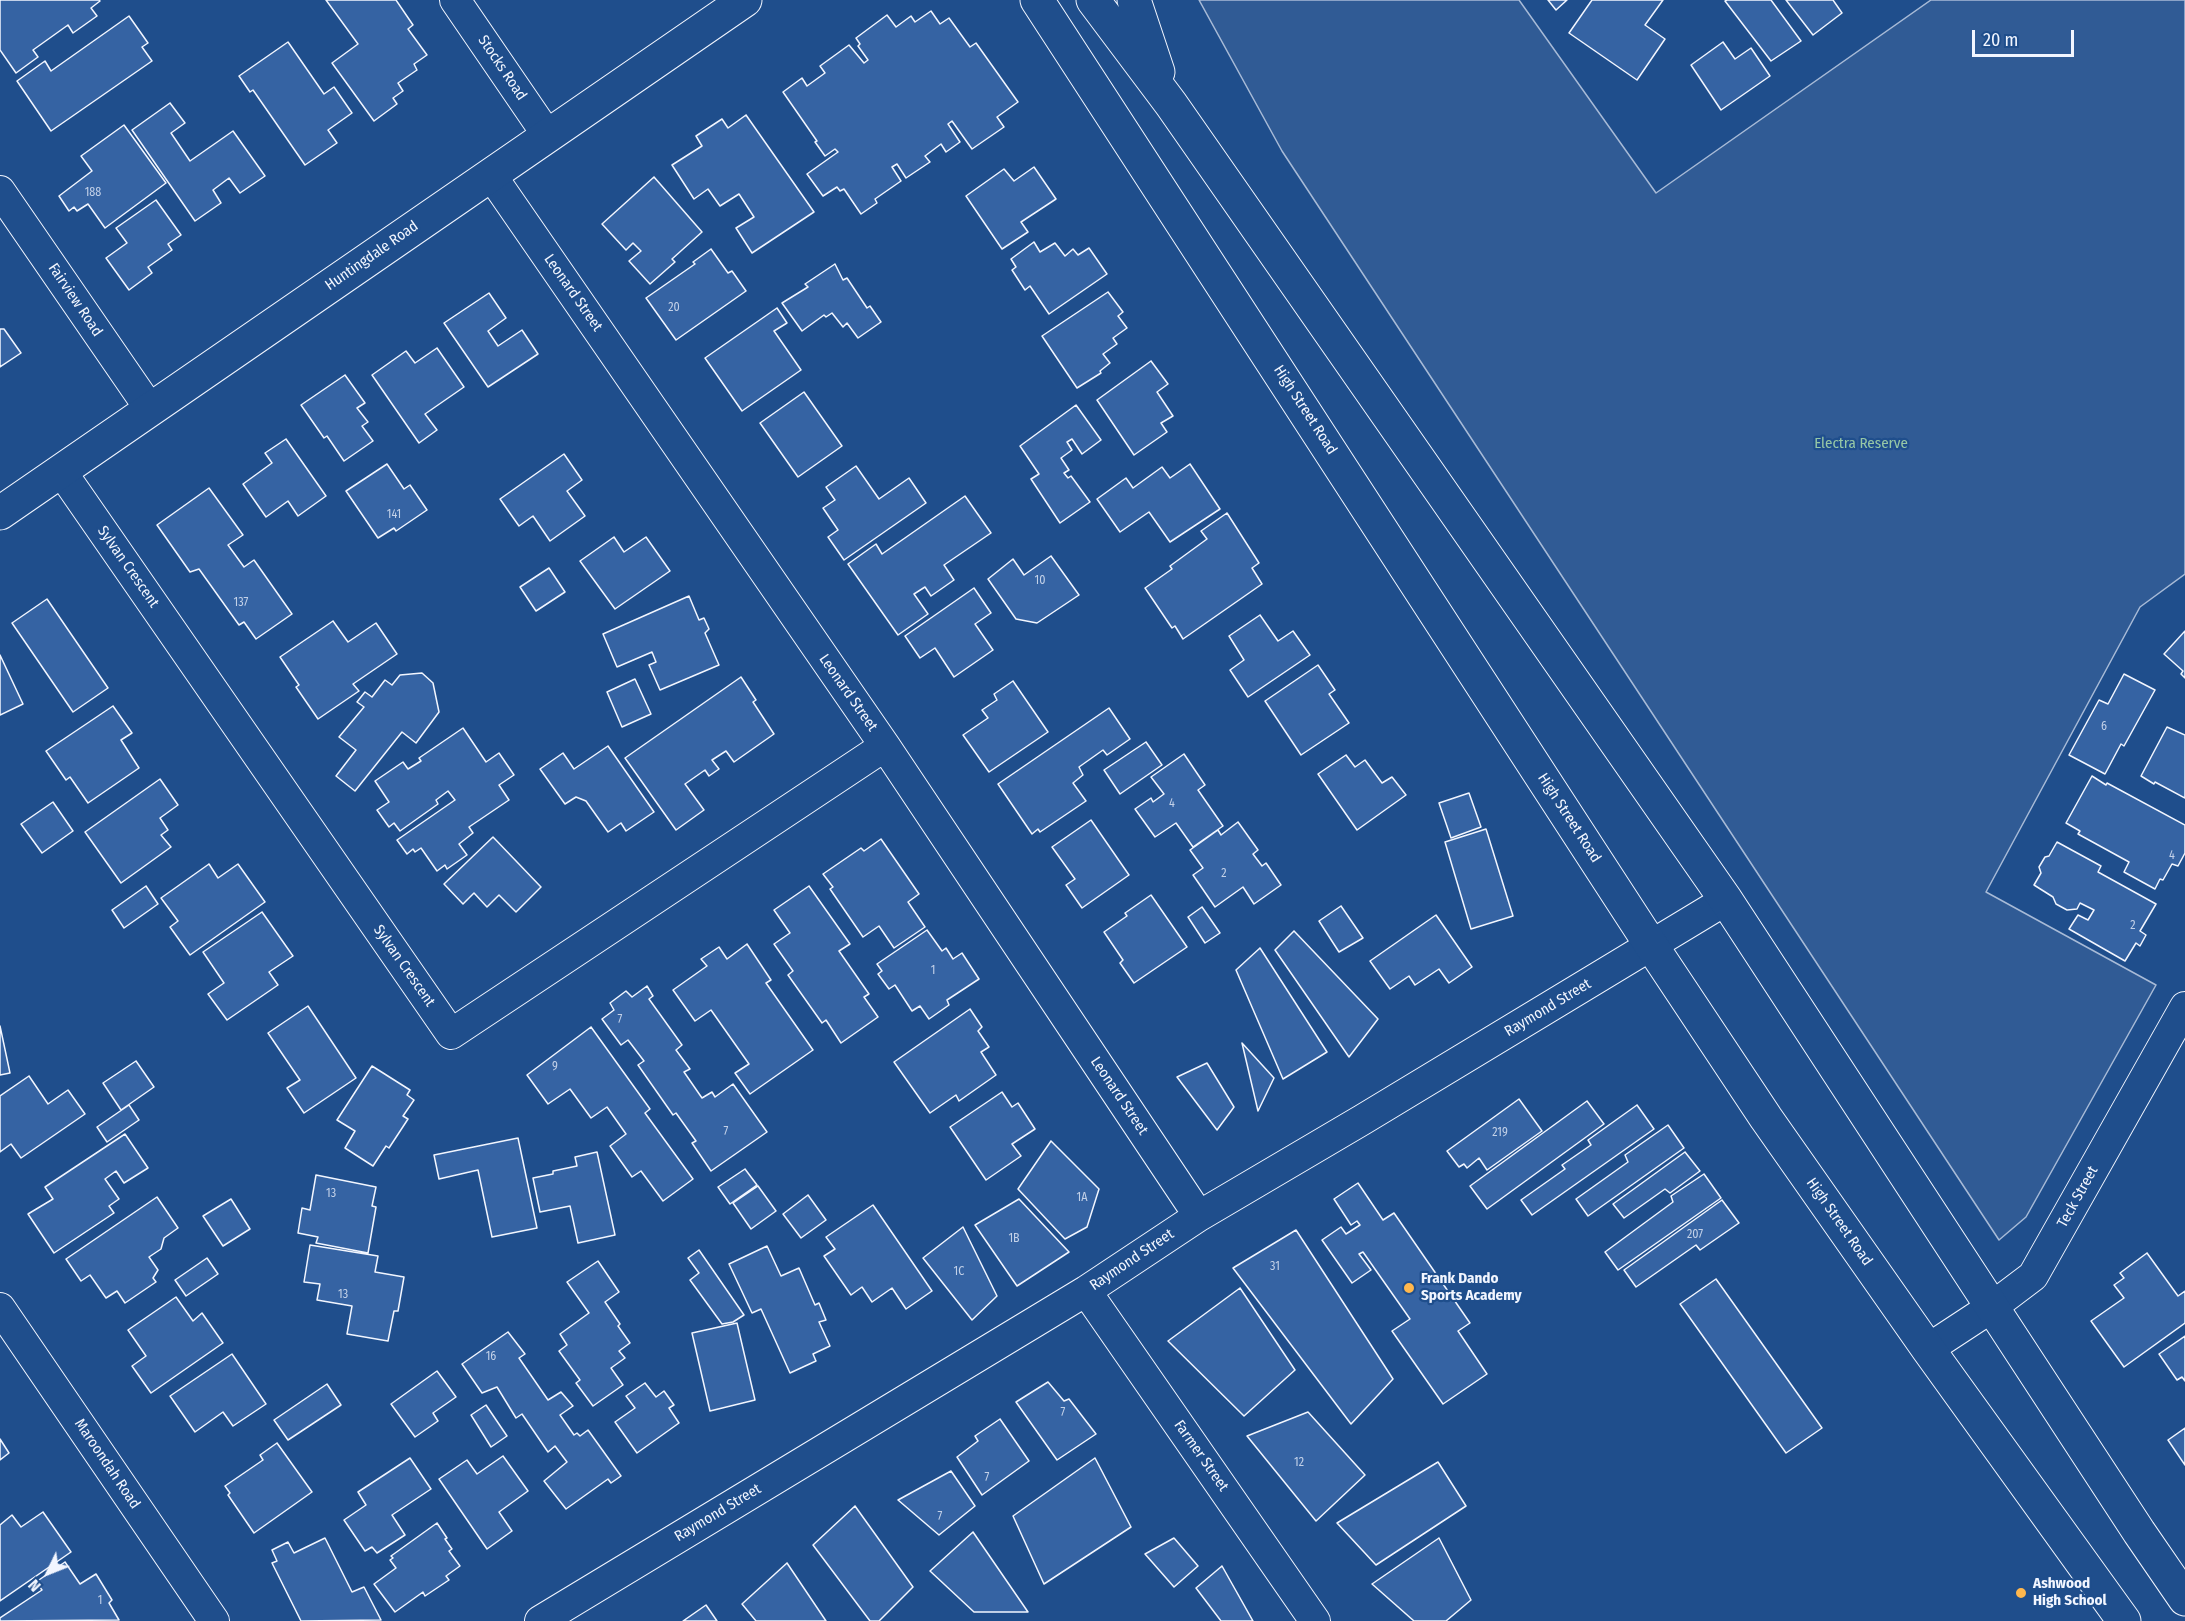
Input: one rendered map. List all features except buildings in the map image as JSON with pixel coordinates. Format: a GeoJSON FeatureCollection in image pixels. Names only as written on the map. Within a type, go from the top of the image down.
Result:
{"type":"FeatureCollection","features":[{"type":"Feature","properties":{"kind":"main road","name":"Huntingdale Road"},"geometry":{"type":"LineString","coordinates":[[0,513],[745,0]]}},
{"type":"Feature","properties":{"kind":"main road"},"geometry":{"type":"LineString","coordinates":[[1093,0],[1171,104],[1726,900],[2185,1599]]}},
{"type":"Feature","properties":{"kind":"main road"},"geometry":{"type":"LineString","coordinates":[[1134,0],[1171,104]]}},
{"type":"Feature","properties":{"kind":"main road","name":"High Street Road"},"geometry":{"type":"LineString","coordinates":[[1035,3],[1766,1118],[1928,1349],[2124,1621]]}},
{"type":"Feature","properties":{"kind":"street","name":"Stocks Road"},"geometry":{"type":"LineString","coordinates":[[455,0],[548,136]]}},
{"type":"Feature","properties":{"kind":"street","name":"Leonard Street"},"geometry":{"type":"LineString","coordinates":[[491,175],[885,746],[1199,1216]]}},
{"type":"Feature","properties":{"kind":"street","name":"Fairview Road"},"geometry":{"type":"LineString","coordinates":[[0,191],[150,410]]}},
{"type":"Feature","properties":{"kind":"street","name":"Sylvan Crescent"},"geometry":{"type":"LineString","coordinates":[[61,471],[451,1034],[885,746]]}},
{"type":"Feature","properties":{"kind":"street","name":"Raymond Street"},"geometry":{"type":"LineString","coordinates":[[540,1621],[1086,1291],[1199,1216],[1726,900]]}},
{"type":"Feature","properties":{"kind":"street","name":"Teck Street"},"geometry":{"type":"LineString","coordinates":[[1928,1349],[1992,1307],[2033,1276],[2185,1007]]}},
{"type":"Feature","properties":{"kind":"street","name":"Farmer Street"},"geometry":{"type":"LineString","coordinates":[[1086,1291],[1315,1621]]}},
{"type":"Feature","properties":{"kind":"street","name":"Maroondah Road"},"geometry":{"type":"LineString","coordinates":[[0,1308],[214,1621]]}},
{"type":"Feature","properties":{"kind":"shaded area","name":"Electra Reserve"},"geometry":{"type":"Polygon","coordinates":[[[1199,0],[1519,0],[1656,193],[1931,0],[2185,0],[2185,574],[2140,607],[1986,892],[2156,985],[2026,1217],[1999,1240],[1282,151],[1199,0]]]}},
{"type":"Feature","properties":{"kind":"place","name":"Frank Dando Sports Academy"},"geometry":{"type":"Point","coordinates":[1409,1288]}},
{"type":"Feature","properties":{"kind":"place","name":"Ashwood High School"},"geometry":{"type":"Point","coordinates":[2021,1593]}}]}
